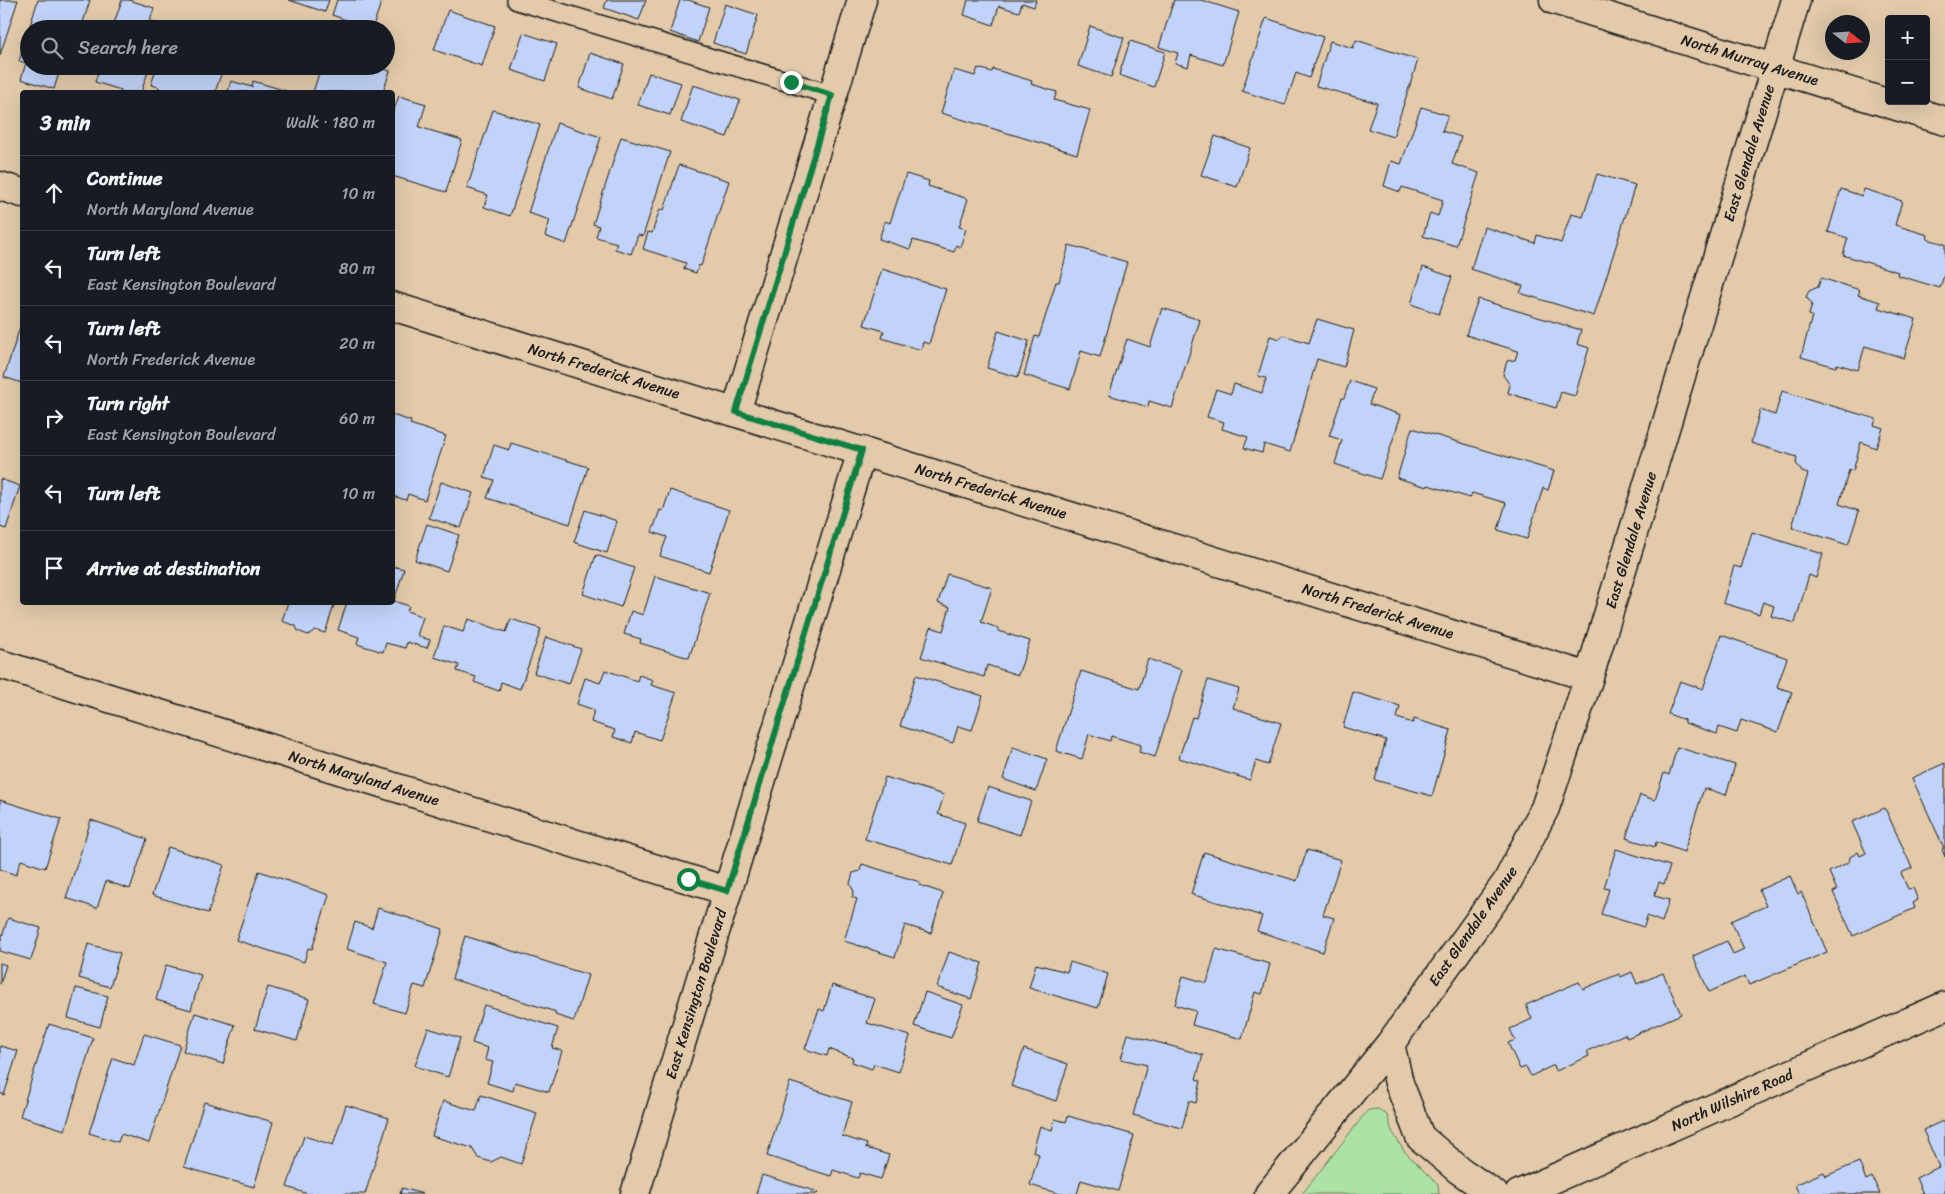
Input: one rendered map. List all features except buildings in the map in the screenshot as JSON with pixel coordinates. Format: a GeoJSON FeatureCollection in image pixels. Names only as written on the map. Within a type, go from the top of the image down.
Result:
{"type":"FeatureCollection","features":[{"type":"Feature","properties":{"kind":"street"},"geometry":{"type":"LineString","coordinates":[[736,412],[862,0]]}},
{"type":"Feature","properties":{"kind":"street","name":"North Murray Avenue"},"geometry":{"type":"LineString","coordinates":[[1554,0],[1945,121]]}},
{"type":"Feature","properties":{"kind":"street","name":"East Glendale Avenue"},"geometry":{"type":"LineString","coordinates":[[1269,1194],[1390,1044],[1507,882],[1545,808],[1589,677],[1796,0]]}},
{"type":"Feature","properties":{"kind":"street"},"geometry":{"type":"LineString","coordinates":[[0,186],[20,192]]}},
{"type":"Feature","properties":{"kind":"street","name":"North Frederick Avenue"},"geometry":{"type":"LineString","coordinates":[[395,307],[862,450],[1589,677]]}},
{"type":"Feature","properties":{"kind":"street","name":"East Kensington Boulevard"},"geometry":{"type":"LineString","coordinates":[[635,1194],[862,450]]}},
{"type":"Feature","properties":{"kind":"street","name":"North Maryland Avenue"},"geometry":{"type":"LineString","coordinates":[[0,664],[727,891]]}},
{"type":"Feature","properties":{"kind":"street","name":"North Wilshire Road"},"geometry":{"type":"LineString","coordinates":[[1519,1194],[1945,1006]]}},
{"type":"Feature","properties":{"kind":"street"},"geometry":{"type":"LineString","coordinates":[[1390,1044],[1399,1083],[1420,1136],[1459,1170],[1494,1194]]}},
{"type":"Feature","properties":{"kind":"lane"},"geometry":{"type":"LineString","coordinates":[[517,0],[832,95]]}},
{"type":"Feature","properties":{"kind":"green space"},"geometry":{"type":"Polygon","coordinates":[[[1378,1109],[1387,1115],[1392,1131],[1404,1151],[1438,1185],[1439,1194],[1302,1194],[1368,1110],[1378,1109]]]}},
{"type":"Feature","properties":{"kind":"route"},"geometry":{"type":"LineString","coordinates":[[688,879],[727,891],[862,450],[736,412],[832,95],[791,82]]}}]}
